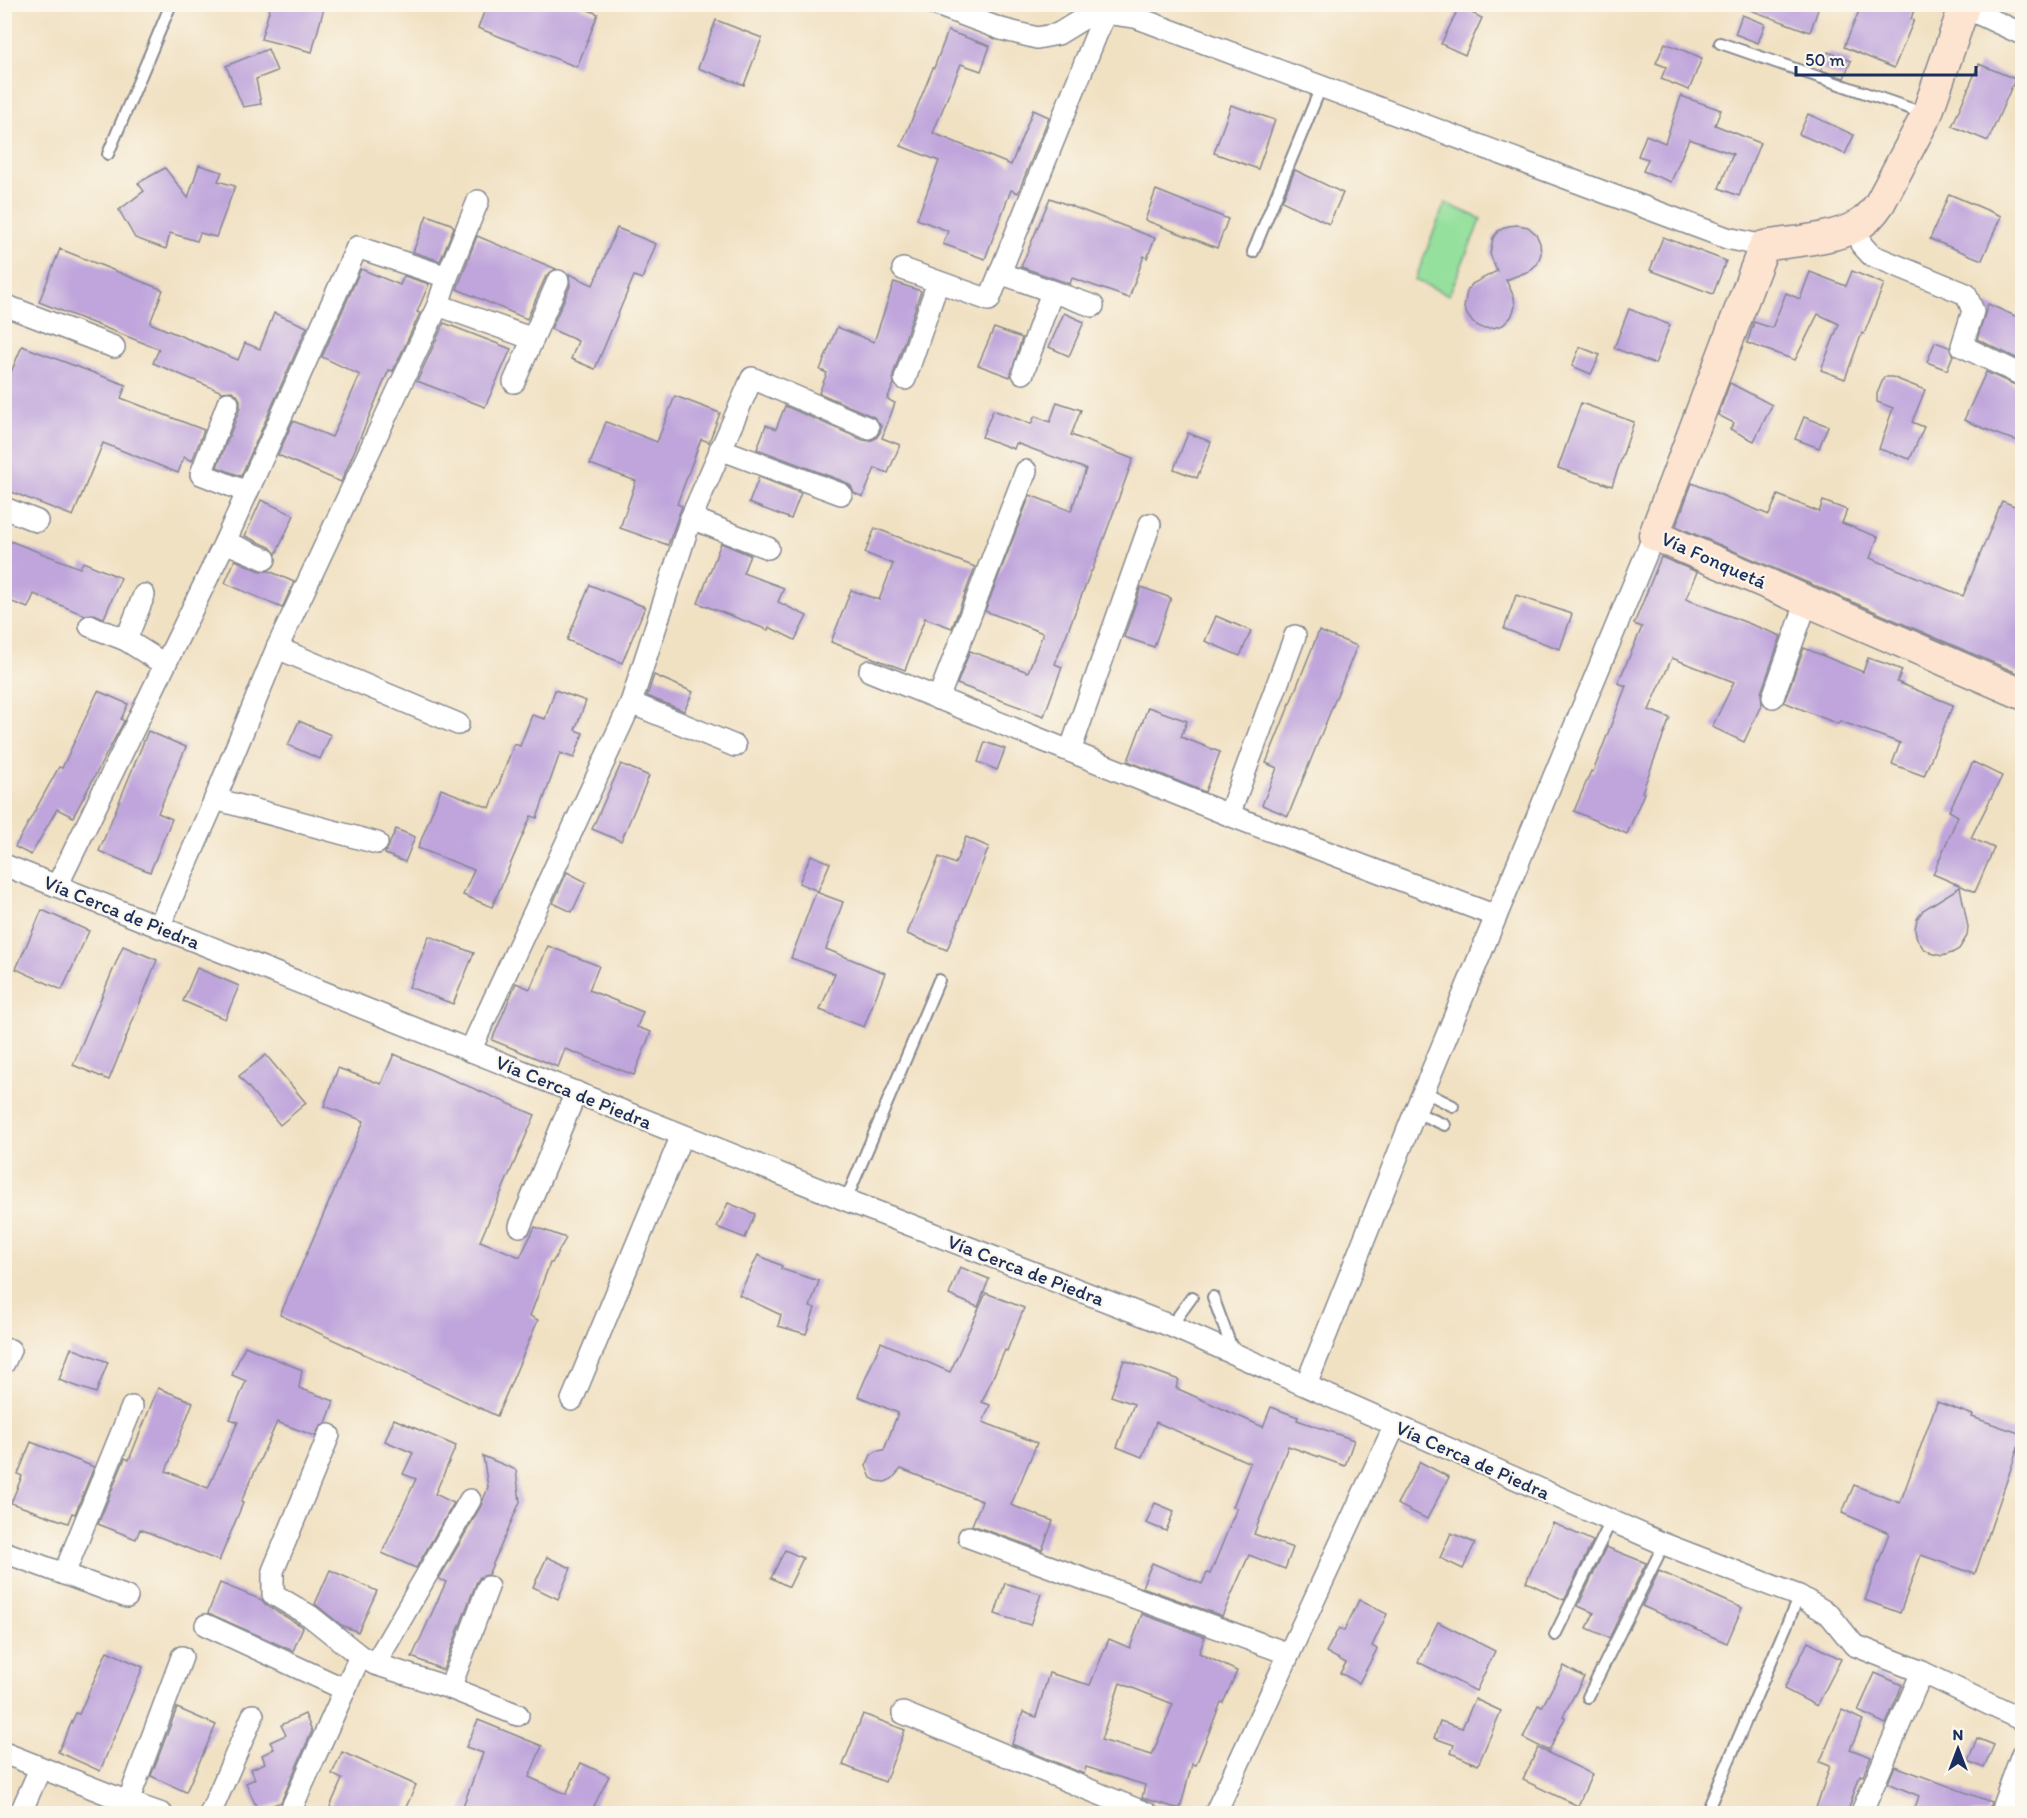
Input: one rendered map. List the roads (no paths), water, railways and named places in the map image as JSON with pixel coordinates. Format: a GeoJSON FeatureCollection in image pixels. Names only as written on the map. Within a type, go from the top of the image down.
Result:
{"type":"FeatureCollection","features":[{"type":"Feature","properties":{"kind":"street"},"geometry":{"type":"LineString","coordinates":[[934,4],[1001,29],[1037,38],[1058,34],[1089,15],[1105,9],[1135,17],[1727,238],[1764,246],[1834,233],[1857,226],[1870,217],[1880,203],[1927,114],[1964,6],[2022,34]]}},
{"type":"Feature","properties":{"kind":"street"},"geometry":{"type":"LineString","coordinates":[[903,269],[989,300],[1105,9]]}},
{"type":"Feature","properties":{"kind":"street"},"geometry":{"type":"LineString","coordinates":[[159,927],[277,648],[438,305],[478,201]]}},
{"type":"Feature","properties":{"kind":"street"},"geometry":{"type":"LineString","coordinates":[[1857,226],[1861,244],[1871,255],[1966,294],[1973,311],[1962,346],[2022,375]]}},
{"type":"Feature","properties":{"kind":"street","name":"Vía Fonquetá"},"geometry":{"type":"LineString","coordinates":[[1764,246],[1654,535],[2022,694]]}},
{"type":"Feature","properties":{"kind":"street"},"geometry":{"type":"LineString","coordinates":[[57,886],[225,542],[357,247],[447,277]]}},
{"type":"Feature","properties":{"kind":"street"},"geometry":{"type":"LineString","coordinates":[[1000,273],[1093,306]]}},
{"type":"Feature","properties":{"kind":"street"},"geometry":{"type":"LineString","coordinates":[[514,382],[558,281]]}},
{"type":"Feature","properties":{"kind":"street"},"geometry":{"type":"LineString","coordinates":[[905,379],[938,282]]}},
{"type":"Feature","properties":{"kind":"street"},"geometry":{"type":"LineString","coordinates":[[1023,373],[1052,292]]}},
{"type":"Feature","properties":{"kind":"street"},"geometry":{"type":"LineString","coordinates":[[4,305],[114,346]]}},
{"type":"Feature","properties":{"kind":"street"},"geometry":{"type":"LineString","coordinates":[[438,305],[533,339]]}},
{"type":"Feature","properties":{"kind":"street"},"geometry":{"type":"LineString","coordinates":[[470,1051],[631,703],[691,518],[752,378],[868,428]]}},
{"type":"Feature","properties":{"kind":"street"},"geometry":{"type":"LineString","coordinates":[[228,403],[201,474],[247,492]]}},
{"type":"Feature","properties":{"kind":"street"},"geometry":{"type":"LineString","coordinates":[[720,449],[841,494]]}},
{"type":"Feature","properties":{"kind":"street"},"geometry":{"type":"LineString","coordinates":[[938,699],[1026,471]]}},
{"type":"Feature","properties":{"kind":"street"},"geometry":{"type":"LineString","coordinates":[[4,508],[37,521]]}},
{"type":"Feature","properties":{"kind":"street"},"geometry":{"type":"LineString","coordinates":[[691,518],[768,548]]}},
{"type":"Feature","properties":{"kind":"street"},"geometry":{"type":"LineString","coordinates":[[1070,751],[1150,524]]}},
{"type":"Feature","properties":{"kind":"street"},"geometry":{"type":"LineString","coordinates":[[1306,1385],[1414,1112],[1654,535]]}},
{"type":"Feature","properties":{"kind":"street"},"geometry":{"type":"LineString","coordinates":[[225,542],[265,559]]}},
{"type":"Feature","properties":{"kind":"street"},"geometry":{"type":"LineString","coordinates":[[126,640],[144,594]]}},
{"type":"Feature","properties":{"kind":"street"},"geometry":{"type":"LineString","coordinates":[[1773,697],[1807,601]]}},
{"type":"Feature","properties":{"kind":"street"},"geometry":{"type":"LineString","coordinates":[[90,626],[126,640],[164,664]]}},
{"type":"Feature","properties":{"kind":"street"},"geometry":{"type":"LineString","coordinates":[[1228,815],[1295,636]]}},
{"type":"Feature","properties":{"kind":"street"},"geometry":{"type":"LineString","coordinates":[[277,648],[458,724]]}},
{"type":"Feature","properties":{"kind":"street"},"geometry":{"type":"LineString","coordinates":[[870,671],[1228,815],[1496,916]]}},
{"type":"Feature","properties":{"kind":"street"},"geometry":{"type":"LineString","coordinates":[[631,703],[735,746]]}},
{"type":"Feature","properties":{"kind":"street"},"geometry":{"type":"LineString","coordinates":[[215,799],[377,843]]}},
{"type":"Feature","properties":{"kind":"street","name":"Vía Cerca de Piedra"},"geometry":{"type":"LineString","coordinates":[[4,865],[846,1200],[1171,1326],[1664,1544],[1799,1596],[1829,1614],[1854,1645],[1922,1672],[2022,1720]]}},
{"type":"Feature","properties":{"kind":"street"},"geometry":{"type":"LineString","coordinates":[[520,1226],[576,1092]]}},
{"type":"Feature","properties":{"kind":"street"},"geometry":{"type":"LineString","coordinates":[[572,1400],[682,1135]]}},
{"type":"Feature","properties":{"kind":"street"},"geometry":{"type":"LineString","coordinates":[[64,1574],[132,1407]]}},
{"type":"Feature","properties":{"kind":"street"},"geometry":{"type":"LineString","coordinates":[[1215,1814],[1395,1425]]}},
{"type":"Feature","properties":{"kind":"street"},"geometry":{"type":"LineString","coordinates":[[329,1435],[273,1571],[273,1594],[310,1616],[367,1660],[450,1688],[518,1715]]}},
{"type":"Feature","properties":{"kind":"street"},"geometry":{"type":"LineString","coordinates":[[289,1814],[344,1689],[367,1660],[470,1500]]}},
{"type":"Feature","properties":{"kind":"street"},"geometry":{"type":"LineString","coordinates":[[969,1537],[1289,1654]]}},
{"type":"Feature","properties":{"kind":"street"},"geometry":{"type":"LineString","coordinates":[[4,1552],[127,1597]]}},
{"type":"Feature","properties":{"kind":"street"},"geometry":{"type":"LineString","coordinates":[[450,1688],[488,1587]]}},
{"type":"Feature","properties":{"kind":"street"},"geometry":{"type":"LineString","coordinates":[[206,1625],[344,1689]]}},
{"type":"Feature","properties":{"kind":"street"},"geometry":{"type":"LineString","coordinates":[[128,1803],[182,1657]]}},
{"type":"Feature","properties":{"kind":"street"},"geometry":{"type":"LineString","coordinates":[[1861,1814],[1922,1672]]}},
{"type":"Feature","properties":{"kind":"street"},"geometry":{"type":"LineString","coordinates":[[903,1713],[1148,1814]]}},
{"type":"Feature","properties":{"kind":"street"},"geometry":{"type":"LineString","coordinates":[[210,1814],[253,1715]]}},
{"type":"Feature","properties":{"kind":"street"},"geometry":{"type":"LineString","coordinates":[[4,1753],[128,1803],[162,1814]]}},
{"type":"Feature","properties":{"kind":"street"},"geometry":{"type":"LineString","coordinates":[[2000,1814],[2022,1754]]}},
{"type":"Feature","properties":{"kind":"street"},"geometry":{"type":"LineString","coordinates":[[20,1814],[40,1769]]}},
{"type":"Feature","properties":{"kind":"lane"},"geometry":{"type":"LineString","coordinates":[[108,154],[171,4]]}},
{"type":"Feature","properties":{"kind":"lane"},"geometry":{"type":"LineString","coordinates":[[1720,43],[1927,114]]}},
{"type":"Feature","properties":{"kind":"lane"},"geometry":{"type":"LineString","coordinates":[[1253,252],[1321,87]]}},
{"type":"Feature","properties":{"kind":"lane"},"geometry":{"type":"LineString","coordinates":[[846,1200],[939,980]]}},
{"type":"Feature","properties":{"kind":"lane"},"geometry":{"type":"LineString","coordinates":[[1423,1091],[1453,1106]]}},
{"type":"Feature","properties":{"kind":"lane"},"geometry":{"type":"LineString","coordinates":[[1414,1112],[1445,1125]]}},
{"type":"Feature","properties":{"kind":"lane"},"geometry":{"type":"LineString","coordinates":[[1171,1326],[1192,1297]]}},
{"type":"Feature","properties":{"kind":"lane"},"geometry":{"type":"LineString","coordinates":[[1213,1297],[1234,1354]]}},
{"type":"Feature","properties":{"kind":"lane"},"geometry":{"type":"LineString","coordinates":[[1555,1635],[1611,1521]]}},
{"type":"Feature","properties":{"kind":"lane"},"geometry":{"type":"LineString","coordinates":[[1588,1697],[1664,1544]]}},
{"type":"Feature","properties":{"kind":"lane"},"geometry":{"type":"LineString","coordinates":[[1706,1814],[1799,1596]]}}]}
